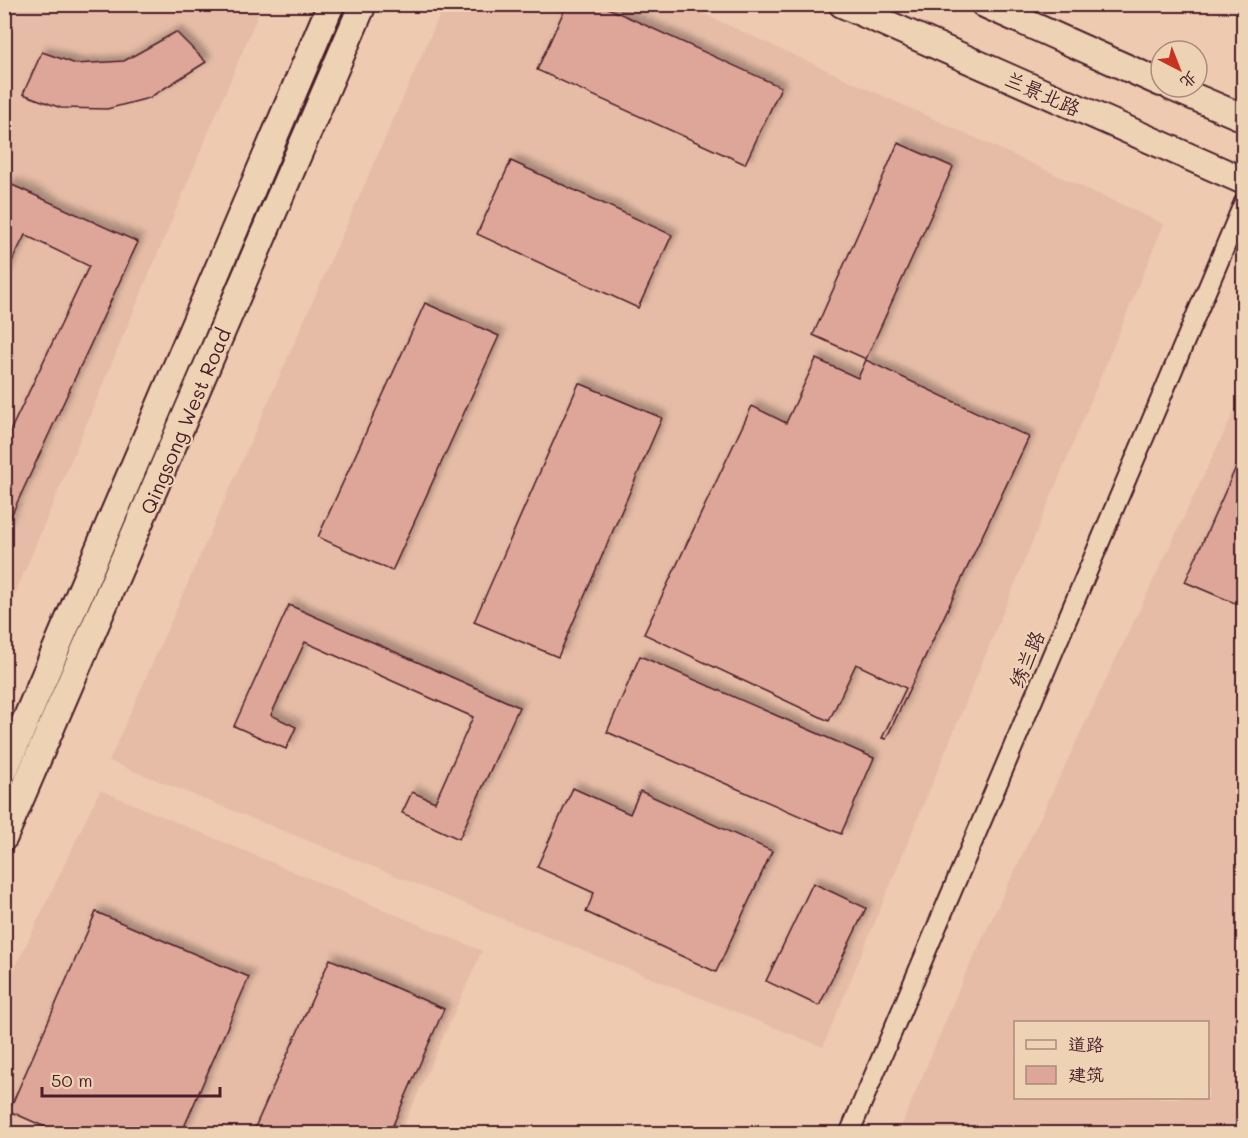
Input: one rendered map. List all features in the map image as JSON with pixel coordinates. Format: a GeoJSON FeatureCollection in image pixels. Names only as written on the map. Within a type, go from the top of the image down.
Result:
{"type":"FeatureCollection","features":[{"type":"Feature","properties":{"kind":"main road","name":"Qingsong West Road"},"geometry":{"type":"LineString","coordinates":[[4,771],[331,4]]}},
{"type":"Feature","properties":{"kind":"main road","name":"Qingsong West Road"},"geometry":{"type":"LineString","coordinates":[[4,837],[363,4]]}},
{"type":"Feature","properties":{"kind":"main road","name":"兰景北路"},"geometry":{"type":"LineString","coordinates":[[842,4],[1244,181]]}},
{"type":"Feature","properties":{"kind":"main road"},"geometry":{"type":"LineString","coordinates":[[984,4],[1149,78]]}},
{"type":"Feature","properties":{"kind":"main road"},"geometry":{"type":"LineString","coordinates":[[1199,99],[1244,118]]}},
{"type":"Feature","properties":{"kind":"street","name":"绣兰路"},"geometry":{"type":"LineString","coordinates":[[849,1134],[1244,202]]}},
{"type":"Feature","properties":{"kind":"shaded area"},"geometry":{"type":"Polygon","coordinates":[[[5,5],[262,5],[5,618],[5,5]]]}},
{"type":"Feature","properties":{"kind":"shaded area"},"geometry":{"type":"Polygon","coordinates":[[[444,5],[684,5],[1164,224],[823,1047],[109,761],[444,5]]]}},
{"type":"Feature","properties":{"kind":"shaded area"},"geometry":{"type":"Polygon","coordinates":[[[1243,393],[1243,1133],[898,1134],[964,977],[1243,393]]]}},
{"type":"Feature","properties":{"kind":"shaded area"},"geometry":{"type":"Polygon","coordinates":[[[100,790],[482,951],[400,1133],[5,1133],[4,991],[100,790]]]}},
{"type":"Feature","properties":{"kind":"building"},"geometry":{"type":"Polygon","coordinates":[[[567,4],[599,4],[781,87],[745,164],[537,70],[567,4]]]}},
{"type":"Feature","properties":{"kind":"building"},"geometry":{"type":"Polygon","coordinates":[[[176,32],[206,62],[149,98],[107,109],[61,108],[23,94],[42,52],[76,64],[124,61],[176,32]]]}},
{"type":"Feature","properties":{"kind":"building"},"geometry":{"type":"Polygon","coordinates":[[[898,143],[953,167],[866,359],[813,335],[898,143]]]}},
{"type":"Feature","properties":{"kind":"building"},"geometry":{"type":"Polygon","coordinates":[[[511,161],[672,235],[638,308],[477,234],[511,161]]]}},
{"type":"Feature","properties":{"kind":"building"},"geometry":{"type":"Polygon","coordinates":[[[10,184],[138,242],[4,531],[4,444],[89,266],[25,235],[4,277],[4,197],[10,184]]]}},
{"type":"Feature","properties":{"kind":"building"},"geometry":{"type":"Polygon","coordinates":[[[425,303],[499,336],[392,571],[318,537],[425,303]]]}},
{"type":"Feature","properties":{"kind":"building"},"geometry":{"type":"Polygon","coordinates":[[[816,359],[858,378],[866,360],[1029,437],[886,739],[882,738],[906,688],[856,664],[829,721],[644,634],[752,406],[786,423],[816,359]]]}},
{"type":"Feature","properties":{"kind":"building"},"geometry":{"type":"Polygon","coordinates":[[[579,383],[662,418],[558,657],[474,622],[579,383]]]}},
{"type":"Feature","properties":{"kind":"building"},"geometry":{"type":"Polygon","coordinates":[[[1244,449],[1244,607],[1185,582],[1244,449]]]}},
{"type":"Feature","properties":{"kind":"building"},"geometry":{"type":"Polygon","coordinates":[[[289,605],[519,707],[459,839],[402,813],[412,792],[435,802],[473,717],[305,642],[271,715],[296,727],[286,749],[234,726],[289,605]]]}},
{"type":"Feature","properties":{"kind":"building"},"geometry":{"type":"Polygon","coordinates":[[[640,656],[874,758],[841,834],[607,732],[640,656]]]}},
{"type":"Feature","properties":{"kind":"building"},"geometry":{"type":"Polygon","coordinates":[[[573,788],[630,814],[640,791],[772,851],[716,972],[586,912],[594,893],[537,867],[573,788]]]}},
{"type":"Feature","properties":{"kind":"building"},"geometry":{"type":"Polygon","coordinates":[[[813,883],[866,908],[819,1006],[766,981],[813,883]]]}},
{"type":"Feature","properties":{"kind":"building"},"geometry":{"type":"Polygon","coordinates":[[[96,912],[249,977],[181,1134],[61,1134],[9,1111],[96,912]]]}},
{"type":"Feature","properties":{"kind":"building"},"geometry":{"type":"Polygon","coordinates":[[[330,959],[444,1009],[389,1134],[252,1134],[330,959]]]}}]}
